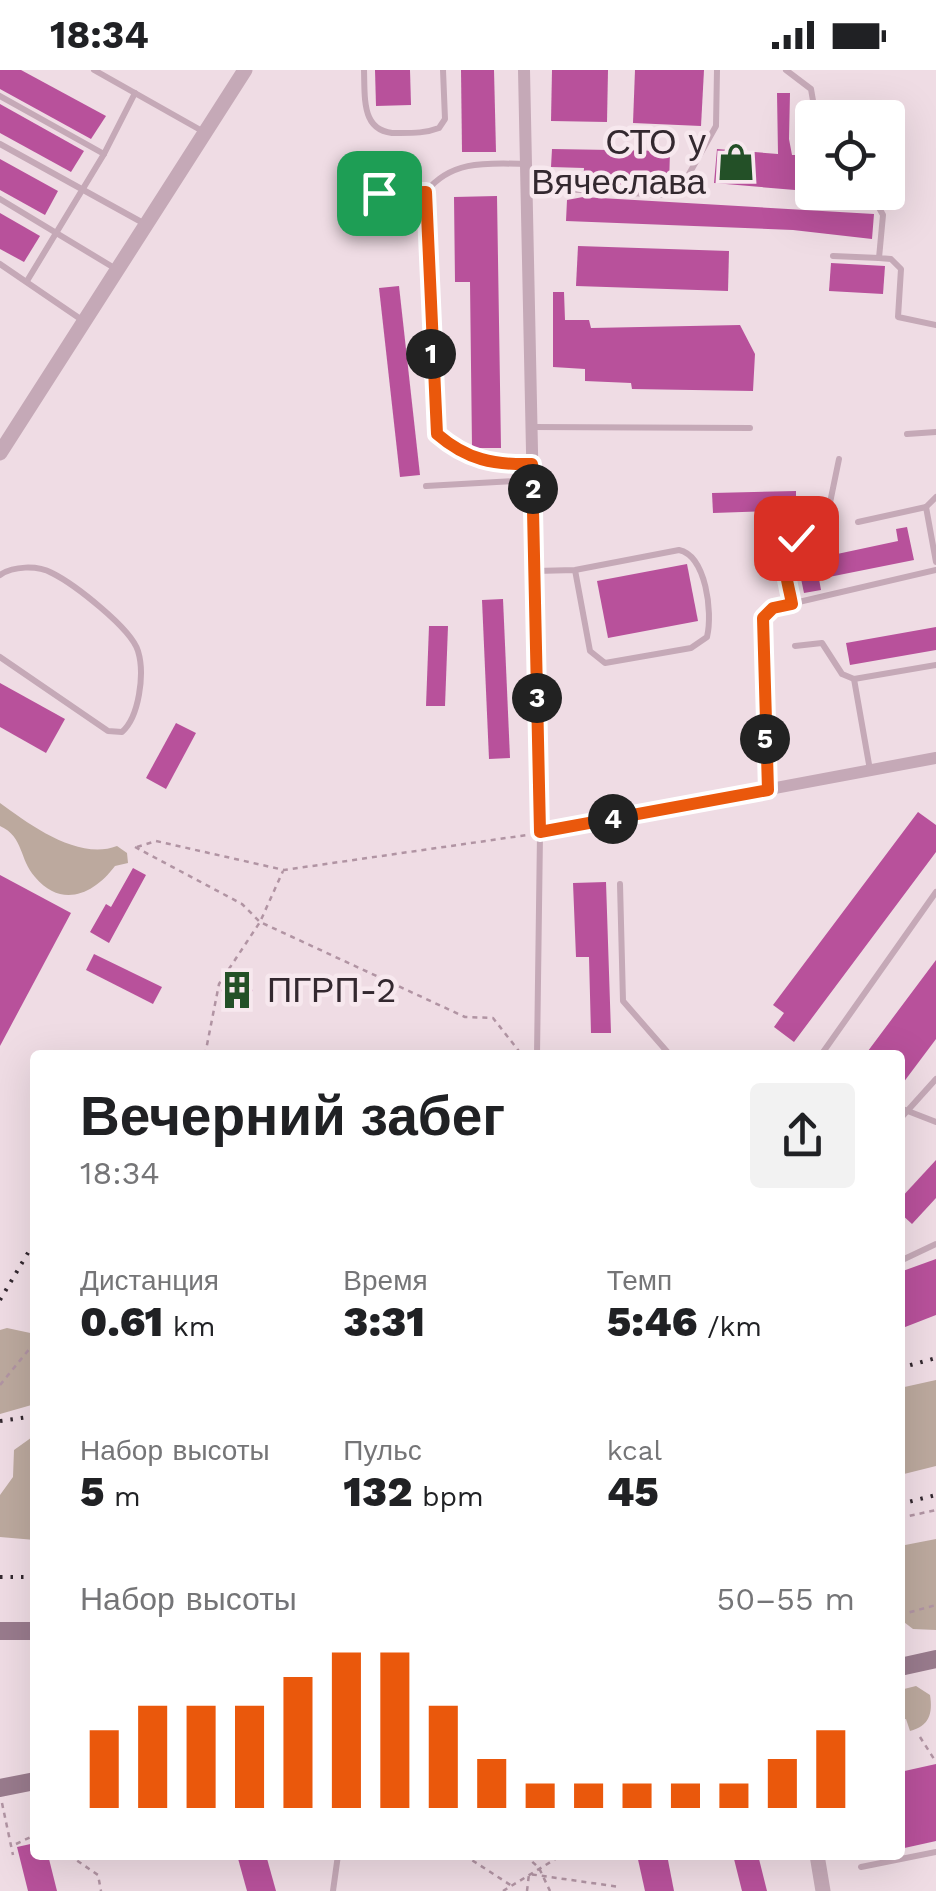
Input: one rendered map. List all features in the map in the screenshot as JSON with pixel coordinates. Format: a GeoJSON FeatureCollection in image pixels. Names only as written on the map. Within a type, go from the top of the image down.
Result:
{"type":"FeatureCollection","features":[{"type":"Feature","properties":{"kind":"main road"},"geometry":{"type":"LineString","coordinates":[[0,1631],[30,1631]]}},
{"type":"Feature","properties":{"kind":"main road"},"geometry":{"type":"LineString","coordinates":[[905,1666],[936,1659]]}},
{"type":"Feature","properties":{"kind":"main road"},"geometry":{"type":"LineString","coordinates":[[0,1788],[30,1782]]}},
{"type":"Feature","properties":{"kind":"street"},"geometry":{"type":"LineString","coordinates":[[0,453],[246,70]]}},
{"type":"Feature","properties":{"kind":"street"},"geometry":{"type":"LineString","coordinates":[[524,70],[540,832],[936,758]]}},
{"type":"Feature","properties":{"kind":"street"},"geometry":{"type":"LineString","coordinates":[[818,1860],[822,1891]]}},
{"type":"Feature","properties":{"kind":"lane"},"geometry":{"type":"LineString","coordinates":[[94,70],[104,72],[204,132]]}},
{"type":"Feature","properties":{"kind":"lane"},"geometry":{"type":"LineString","coordinates":[[364,70],[369,119],[375,130],[386,134],[439,128],[445,118],[443,70]]}},
{"type":"Feature","properties":{"kind":"lane"},"geometry":{"type":"LineString","coordinates":[[558,175],[563,190],[664,195],[680,190],[716,126],[717,70]]}},
{"type":"Feature","properties":{"kind":"lane"},"geometry":{"type":"LineString","coordinates":[[786,70],[811,89],[813,100]]}},
{"type":"Feature","properties":{"kind":"lane"},"geometry":{"type":"LineString","coordinates":[[27,281],[104,154],[136,92]]}},
{"type":"Feature","properties":{"kind":"lane"},"geometry":{"type":"LineString","coordinates":[[0,96],[104,154]]}},
{"type":"Feature","properties":{"kind":"lane"},"geometry":{"type":"LineString","coordinates":[[0,144],[146,224]]}},
{"type":"Feature","properties":{"kind":"lane"},"geometry":{"type":"LineString","coordinates":[[526,164],[462,166],[443,172],[426,192],[434,426],[448,444],[490,464],[532,464]]}},
{"type":"Feature","properties":{"kind":"lane"},"geometry":{"type":"LineString","coordinates":[[379,193],[426,192]]}},
{"type":"Feature","properties":{"kind":"lane"},"geometry":{"type":"LineString","coordinates":[[0,199],[59,231],[117,270]]}},
{"type":"Feature","properties":{"kind":"lane"},"geometry":{"type":"LineString","coordinates":[[879,258],[880,210]]}},
{"type":"Feature","properties":{"kind":"lane"},"geometry":{"type":"LineString","coordinates":[[832,256],[891,259],[900,269],[898,317],[936,325]]}},
{"type":"Feature","properties":{"kind":"lane"},"geometry":{"type":"LineString","coordinates":[[0,264],[83,321]]}},
{"type":"Feature","properties":{"kind":"lane"},"geometry":{"type":"LineString","coordinates":[[532,427],[750,428]]}},
{"type":"Feature","properties":{"kind":"lane"},"geometry":{"type":"LineString","coordinates":[[907,434],[936,432]]}},
{"type":"Feature","properties":{"kind":"lane"},"geometry":{"type":"LineString","coordinates":[[792,604],[786,549],[796,538],[825,527],[839,459]]}},
{"type":"Feature","properties":{"kind":"lane"},"geometry":{"type":"LineString","coordinates":[[426,486],[532,480]]}},
{"type":"Feature","properties":{"kind":"lane"},"geometry":{"type":"LineString","coordinates":[[858,522],[926,507],[936,497]]}},
{"type":"Feature","properties":{"kind":"lane"},"geometry":{"type":"LineString","coordinates":[[768,790],[763,618],[773,608],[936,566],[926,507]]}},
{"type":"Feature","properties":{"kind":"lane"},"geometry":{"type":"LineString","coordinates":[[534,571],[575,570],[679,550],[691,553],[698,562],[708,608],[708,637],[691,648],[605,663],[596,660],[590,651],[575,570]]}},
{"type":"Feature","properties":{"kind":"lane"},"geometry":{"type":"LineString","coordinates":[[0,575],[28,568],[51,572],[119,623],[138,651],[138,698],[131,724],[122,732],[108,731],[0,657]]}},
{"type":"Feature","properties":{"kind":"lane"},"geometry":{"type":"LineString","coordinates":[[795,646],[822,643],[842,674],[854,680],[936,665]]}},
{"type":"Feature","properties":{"kind":"lane"},"geometry":{"type":"LineString","coordinates":[[854,680],[870,771]]}},
{"type":"Feature","properties":{"kind":"lane"},"geometry":{"type":"LineString","coordinates":[[537,1050],[540,832]]}},
{"type":"Feature","properties":{"kind":"lane"},"geometry":{"type":"LineString","coordinates":[[620,884],[623,1001],[666,1050]]}},
{"type":"Feature","properties":{"kind":"lane"},"geometry":{"type":"LineString","coordinates":[[827,1050],[936,892]]}},
{"type":"Feature","properties":{"kind":"lane"},"geometry":{"type":"LineString","coordinates":[[905,1110],[936,1078]]}},
{"type":"Feature","properties":{"kind":"lane"},"geometry":{"type":"LineString","coordinates":[[905,1114],[936,1122]]}},
{"type":"Feature","properties":{"kind":"lane"},"geometry":{"type":"LineString","coordinates":[[905,1260],[936,1244]]}},
{"type":"Feature","properties":{"kind":"lane"},"geometry":{"type":"LineString","coordinates":[[905,1858],[936,1852]]}},
{"type":"Feature","properties":{"kind":"lane"},"geometry":{"type":"LineString","coordinates":[[332,1891],[337,1860]]}},
{"type":"Feature","properties":{"kind":"lane"},"geometry":{"type":"LineString","coordinates":[[861,1867],[896,1860]]}},
{"type":"Feature","properties":{"kind":"path"},"geometry":{"type":"LineString","coordinates":[[518,1050],[493,1018],[466,1017],[260,922],[242,904],[135,847],[156,841],[284,870],[540,832]]}},
{"type":"Feature","properties":{"kind":"path"},"geometry":{"type":"LineString","coordinates":[[207,1050],[219,984],[260,922],[284,870]]}},
{"type":"Feature","properties":{"kind":"path"},"geometry":{"type":"LineString","coordinates":[[0,1385],[30,1348]]}},
{"type":"Feature","properties":{"kind":"path"},"geometry":{"type":"LineString","coordinates":[[905,1517],[936,1510]]}},
{"type":"Feature","properties":{"kind":"path"},"geometry":{"type":"LineString","coordinates":[[905,1614],[936,1605]]}},
{"type":"Feature","properties":{"kind":"path"},"geometry":{"type":"LineString","coordinates":[[920,1737],[936,1762]]}},
{"type":"Feature","properties":{"kind":"path"},"geometry":{"type":"LineString","coordinates":[[1,1799],[14,1844],[13,1855]]}},
{"type":"Feature","properties":{"kind":"path"},"geometry":{"type":"LineString","coordinates":[[14,1844],[30,1837]]}},
{"type":"Feature","properties":{"kind":"path"},"geometry":{"type":"LineString","coordinates":[[76,1860],[98,1875],[101,1891]]}},
{"type":"Feature","properties":{"kind":"path"},"geometry":{"type":"LineString","coordinates":[[472,1860],[512,1886]]}},
{"type":"Feature","properties":{"kind":"path"},"geometry":{"type":"LineString","coordinates":[[530,1860],[539,1868],[550,1891]]}},
{"type":"Feature","properties":{"kind":"path"},"geometry":{"type":"LineString","coordinates":[[503,1891],[553,1860]]}},
{"type":"Feature","properties":{"kind":"path"},"geometry":{"type":"LineString","coordinates":[[529,1874],[620,1887]]}},
{"type":"Feature","properties":{"kind":"path"},"geometry":{"type":"LineString","coordinates":[[527,1891],[529,1874]]}},
{"type":"Feature","properties":{"kind":"shaded area"},"geometry":{"type":"Polygon","coordinates":[[[0,803],[71,845],[87,849],[117,846],[127,853],[128,863],[115,866],[88,890],[67,895],[56,893],[35,877],[13,836],[0,826],[0,803]]]}},
{"type":"Feature","properties":{"kind":"shaded area"},"geometry":{"type":"Polygon","coordinates":[[[0,1330],[30,1333],[30,1405],[0,1414],[0,1330]]]}},
{"type":"Feature","properties":{"kind":"shaded area"},"geometry":{"type":"Polygon","coordinates":[[[936,1380],[936,1466],[905,1474],[905,1387],[936,1380]]]}},
{"type":"Feature","properties":{"kind":"shaded area"},"geometry":{"type":"Polygon","coordinates":[[[30,1439],[30,1540],[0,1537],[0,1495],[13,1477],[14,1450],[30,1439]]]}},
{"type":"Feature","properties":{"kind":"shaded area"},"geometry":{"type":"Polygon","coordinates":[[[936,1539],[936,1630],[913,1629],[905,1623],[905,1545],[936,1539]]]}},
{"type":"Feature","properties":{"kind":"shaded area"},"geometry":{"type":"Polygon","coordinates":[[[916,1686],[930,1695],[928,1718],[910,1731],[905,1719],[905,1689],[916,1686]]]}},
{"type":"Feature","properties":{"kind":"building"},"geometry":{"type":"Polygon","coordinates":[[[0,70],[21,70],[106,116],[91,139],[0,89],[0,70]]]}},
{"type":"Feature","properties":{"kind":"building"},"geometry":{"type":"Polygon","coordinates":[[[375,70],[410,70],[411,105],[376,106],[375,70]]]}},
{"type":"Feature","properties":{"kind":"building"},"geometry":{"type":"Polygon","coordinates":[[[461,70],[494,70],[496,152],[462,152],[461,70]]]}},
{"type":"Feature","properties":{"kind":"building"},"geometry":{"type":"Polygon","coordinates":[[[552,70],[608,70],[607,122],[551,121],[552,70]]]}},
{"type":"Feature","properties":{"kind":"building"},"geometry":{"type":"Polygon","coordinates":[[[635,70],[704,70],[701,126],[633,123],[635,70]]]}},
{"type":"Feature","properties":{"kind":"building"},"geometry":{"type":"Polygon","coordinates":[[[777,93],[790,93],[789,139],[795,155],[795,190],[714,183],[717,149],[778,154],[777,93]]]}},
{"type":"Feature","properties":{"kind":"building"},"geometry":{"type":"Polygon","coordinates":[[[0,104],[84,151],[71,172],[0,133],[0,104]]]}},
{"type":"Feature","properties":{"kind":"building"},"geometry":{"type":"Polygon","coordinates":[[[552,149],[670,151],[669,186],[583,183],[584,168],[551,167],[552,149]]]}},
{"type":"Feature","properties":{"kind":"building"},"geometry":{"type":"Polygon","coordinates":[[[0,159],[58,191],[45,215],[0,190],[0,159]]]}},
{"type":"Feature","properties":{"kind":"building"},"geometry":{"type":"Polygon","coordinates":[[[497,196],[501,448],[472,448],[470,282],[455,282],[454,197],[497,196]]]}},
{"type":"Feature","properties":{"kind":"building"},"geometry":{"type":"Polygon","coordinates":[[[583,197],[874,214],[872,239],[793,230],[566,221],[567,200],[583,197]]]}},
{"type":"Feature","properties":{"kind":"building"},"geometry":{"type":"Polygon","coordinates":[[[0,213],[40,236],[24,262],[0,249],[0,213]]]}},
{"type":"Feature","properties":{"kind":"building"},"geometry":{"type":"Polygon","coordinates":[[[578,246],[729,251],[728,291],[576,286],[578,246]]]}},
{"type":"Feature","properties":{"kind":"building"},"geometry":{"type":"Polygon","coordinates":[[[831,263],[885,266],[883,294],[829,291],[831,263]]]}},
{"type":"Feature","properties":{"kind":"building"},"geometry":{"type":"Polygon","coordinates":[[[399,286],[420,475],[400,477],[379,288],[399,286]]]}},
{"type":"Feature","properties":{"kind":"building"},"geometry":{"type":"Polygon","coordinates":[[[553,292],[564,292],[565,320],[589,320],[591,328],[740,325],[755,354],[753,391],[632,389],[631,383],[585,381],[585,369],[553,367],[553,292]]]}},
{"type":"Feature","properties":{"kind":"building"},"geometry":{"type":"Polygon","coordinates":[[[796,491],[796,510],[713,513],[712,493],[796,491]]]}},
{"type":"Feature","properties":{"kind":"building"},"geometry":{"type":"Polygon","coordinates":[[[907,527],[914,560],[819,579],[821,590],[804,593],[795,550],[799,546],[820,541],[823,557],[898,541],[896,529],[907,527]]]}},
{"type":"Feature","properties":{"kind":"building"},"geometry":{"type":"Polygon","coordinates":[[[687,564],[698,621],[608,638],[597,581],[687,564]]]}},
{"type":"Feature","properties":{"kind":"building"},"geometry":{"type":"Polygon","coordinates":[[[503,599],[510,758],[489,759],[482,600],[503,599]]]}},
{"type":"Feature","properties":{"kind":"building"},"geometry":{"type":"Polygon","coordinates":[[[429,626],[448,626],[445,706],[426,706],[429,626]]]}},
{"type":"Feature","properties":{"kind":"building"},"geometry":{"type":"Polygon","coordinates":[[[936,627],[936,650],[850,665],[846,643],[936,627]]]}},
{"type":"Feature","properties":{"kind":"building"},"geometry":{"type":"Polygon","coordinates":[[[0,683],[65,719],[46,753],[0,727],[0,683]]]}},
{"type":"Feature","properties":{"kind":"building"},"geometry":{"type":"Polygon","coordinates":[[[176,723],[196,733],[166,789],[146,778],[176,723]]]}},
{"type":"Feature","properties":{"kind":"building"},"geometry":{"type":"Polygon","coordinates":[[[918,812],[936,825],[936,852],[794,1042],[774,1027],[784,1013],[773,1005],[918,812]]]}},
{"type":"Feature","properties":{"kind":"building"},"geometry":{"type":"Polygon","coordinates":[[[133,868],[146,875],[109,943],[90,932],[106,904],[111,907],[133,868]]]}},
{"type":"Feature","properties":{"kind":"building"},"geometry":{"type":"Polygon","coordinates":[[[0,875],[71,913],[0,1046],[0,875]]]}},
{"type":"Feature","properties":{"kind":"building"},"geometry":{"type":"Polygon","coordinates":[[[606,882],[611,1033],[591,1033],[589,957],[576,957],[573,883],[606,882]]]}},
{"type":"Feature","properties":{"kind":"building"},"geometry":{"type":"Polygon","coordinates":[[[94,954],[162,987],[153,1004],[86,970],[94,954]]]}},
{"type":"Feature","properties":{"kind":"building"},"geometry":{"type":"Polygon","coordinates":[[[936,960],[936,1039],[905,1080],[905,1050],[869,1050],[936,960]]]}},
{"type":"Feature","properties":{"kind":"building","name":"ПГРП-2"},"geometry":{"type":"Polygon","coordinates":[[[228,977],[253,990],[246,1003],[221,991],[228,977]]]}},
{"type":"Feature","properties":{"kind":"building"},"geometry":{"type":"Polygon","coordinates":[[[936,1160],[936,1198],[912,1224],[905,1218],[905,1194],[936,1160]]]}},
{"type":"Feature","properties":{"kind":"building"},"geometry":{"type":"Polygon","coordinates":[[[936,1259],[936,1315],[905,1327],[905,1270],[936,1259]]]}},
{"type":"Feature","properties":{"kind":"building"},"geometry":{"type":"Polygon","coordinates":[[[936,1764],[936,1841],[905,1848],[905,1771],[936,1764]]]}},
{"type":"Feature","properties":{"kind":"building"},"geometry":{"type":"Polygon","coordinates":[[[30,1844],[30,1860],[49,1860],[57,1891],[28,1891],[17,1847],[30,1844]]]}},
{"type":"Feature","properties":{"kind":"building"},"geometry":{"type":"Polygon","coordinates":[[[238,1860],[267,1860],[276,1891],[247,1891],[238,1860]]]}},
{"type":"Feature","properties":{"kind":"building"},"geometry":{"type":"Polygon","coordinates":[[[638,1860],[668,1860],[674,1891],[645,1891],[638,1860]]]}},
{"type":"Feature","properties":{"kind":"building"},"geometry":{"type":"Polygon","coordinates":[[[734,1860],[759,1860],[767,1891],[742,1891],[734,1860]]]}},
{"type":"Feature","properties":{"kind":"railway"},"geometry":{"type":"LineString","coordinates":[[0,1300],[30,1249]]}},
{"type":"Feature","properties":{"kind":"railway"},"geometry":{"type":"LineString","coordinates":[[905,1367],[936,1358]]}},
{"type":"Feature","properties":{"kind":"railway"},"geometry":{"type":"LineString","coordinates":[[0,1421],[30,1417]]}},
{"type":"Feature","properties":{"kind":"railway"},"geometry":{"type":"LineString","coordinates":[[905,1503],[936,1495]]}},
{"type":"Feature","properties":{"kind":"railway"},"geometry":{"type":"LineString","coordinates":[[0,1577],[30,1577]]}},
{"type":"Feature","properties":{"kind":"place","name":"СТО у Вячеслава"},"geometry":{"type":"Point","coordinates":[736,162]}},
{"type":"Feature","properties":{"kind":"place","name":"ПГРП-2"},"geometry":{"type":"Point","coordinates":[237,990]}},
{"type":"Feature","properties":{"kind":"route"},"geometry":{"type":"LineString","coordinates":[[379,193],[426,192],[437,434],[448,444],[490,464],[532,464],[540,832],[768,790],[763,618],[773,608],[792,604],[784,562],[786,549],[796,538]]}}]}
